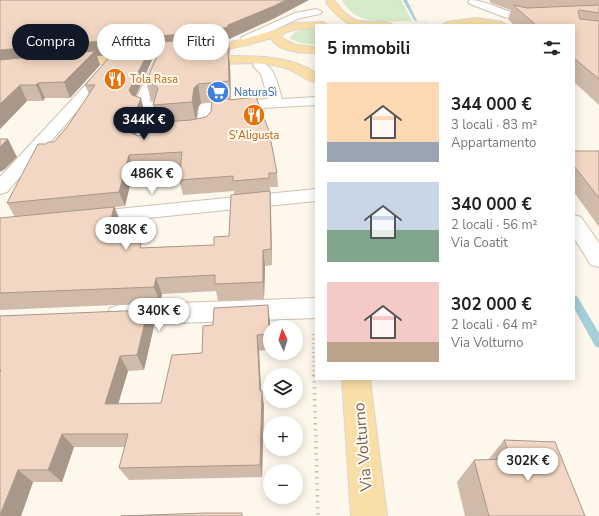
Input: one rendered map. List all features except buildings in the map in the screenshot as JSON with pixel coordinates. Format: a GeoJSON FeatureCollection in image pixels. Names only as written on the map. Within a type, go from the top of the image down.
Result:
{"type":"FeatureCollection","features":[{"type":"Feature","properties":{"kind":"main road"},"geometry":{"type":"LineString","coordinates":[[297,26],[311,19],[327,1]]}},
{"type":"Feature","properties":{"kind":"main road"},"geometry":{"type":"LineString","coordinates":[[315,50],[302,50],[285,46],[165,60],[56,66],[182,53],[247,42],[279,29],[329,21],[327,1]]}},
{"type":"Feature","properties":{"kind":"main road"},"geometry":{"type":"LineString","coordinates":[[327,1],[342,16],[352,22],[361,24]]}},
{"type":"Feature","properties":{"kind":"main road"},"geometry":{"type":"LineString","coordinates":[[460,24],[476,21],[498,24]]}},
{"type":"Feature","properties":{"kind":"main road"},"geometry":{"type":"LineString","coordinates":[[279,29],[276,36],[278,41],[285,46]]}},
{"type":"Feature","properties":{"kind":"main road"},"geometry":{"type":"LineString","coordinates":[[302,50],[315,59]]}},
{"type":"Feature","properties":{"kind":"main road"},"geometry":{"type":"LineString","coordinates":[[165,60],[252,60],[280,62],[301,69],[315,78]]}},
{"type":"Feature","properties":{"kind":"main road","name":"Via Volturno"},"geometry":{"type":"LineString","coordinates":[[356,380],[369,516]]}},
{"type":"Feature","properties":{"kind":"street"},"geometry":{"type":"LineString","coordinates":[[472,1],[507,15],[522,18],[599,15]]}},
{"type":"Feature","properties":{"kind":"street"},"geometry":{"type":"LineString","coordinates":[[472,1],[479,13],[498,24]]}},
{"type":"Feature","properties":{"kind":"street"},"geometry":{"type":"LineString","coordinates":[[279,29],[298,15],[317,12]]}},
{"type":"Feature","properties":{"kind":"street"},"geometry":{"type":"LineString","coordinates":[[585,25],[587,20],[599,15]]}},
{"type":"Feature","properties":{"kind":"street"},"geometry":{"type":"LineString","coordinates":[[165,60],[141,103],[154,108],[144,137],[204,125],[206,107],[315,101]]}},
{"type":"Feature","properties":{"kind":"street"},"geometry":{"type":"LineString","coordinates":[[0,188],[104,73],[110,64]]}},
{"type":"Feature","properties":{"kind":"street"},"geometry":{"type":"LineString","coordinates":[[259,66],[267,72],[276,102]]}},
{"type":"Feature","properties":{"kind":"street"},"geometry":{"type":"LineString","coordinates":[[71,220],[315,196]]}},
{"type":"Feature","properties":{"kind":"street"},"geometry":{"type":"LineString","coordinates":[[575,223],[599,259]]}},
{"type":"Feature","properties":{"kind":"street"},"geometry":{"type":"LineString","coordinates":[[94,316],[315,319]]}},
{"type":"Feature","properties":{"kind":"path"},"geometry":{"type":"LineString","coordinates":[[409,22],[433,22]]}},
{"type":"Feature","properties":{"kind":"path"},"geometry":{"type":"LineString","coordinates":[[316,380],[318,516]]}},
{"type":"Feature","properties":{"kind":"green space"},"geometry":{"type":"Polygon","coordinates":[[[342,0],[401,0],[412,21],[372,21],[363,19],[348,9],[342,0]]]}},
{"type":"Feature","properties":{"kind":"green space"},"geometry":{"type":"Polygon","coordinates":[[[315,29],[315,45],[301,43],[291,39],[290,37],[295,32],[315,29]]]}},
{"type":"Feature","properties":{"kind":"waterway"},"geometry":{"type":"LineString","coordinates":[[405,0],[416,20]]}},
{"type":"Feature","properties":{"kind":"waterway"},"geometry":{"type":"LineString","coordinates":[[575,301],[599,343]]}},
{"type":"Feature","properties":{"kind":"place","name":"Tola Rasa"},"geometry":{"type":"Point","coordinates":[115,79]}},
{"type":"Feature","properties":{"kind":"place","name":"NaturaSì"},"geometry":{"type":"Point","coordinates":[218,92]}},
{"type":"Feature","properties":{"kind":"place","name":"S'Aligusta"},"geometry":{"type":"Point","coordinates":[254,115]}}]}
